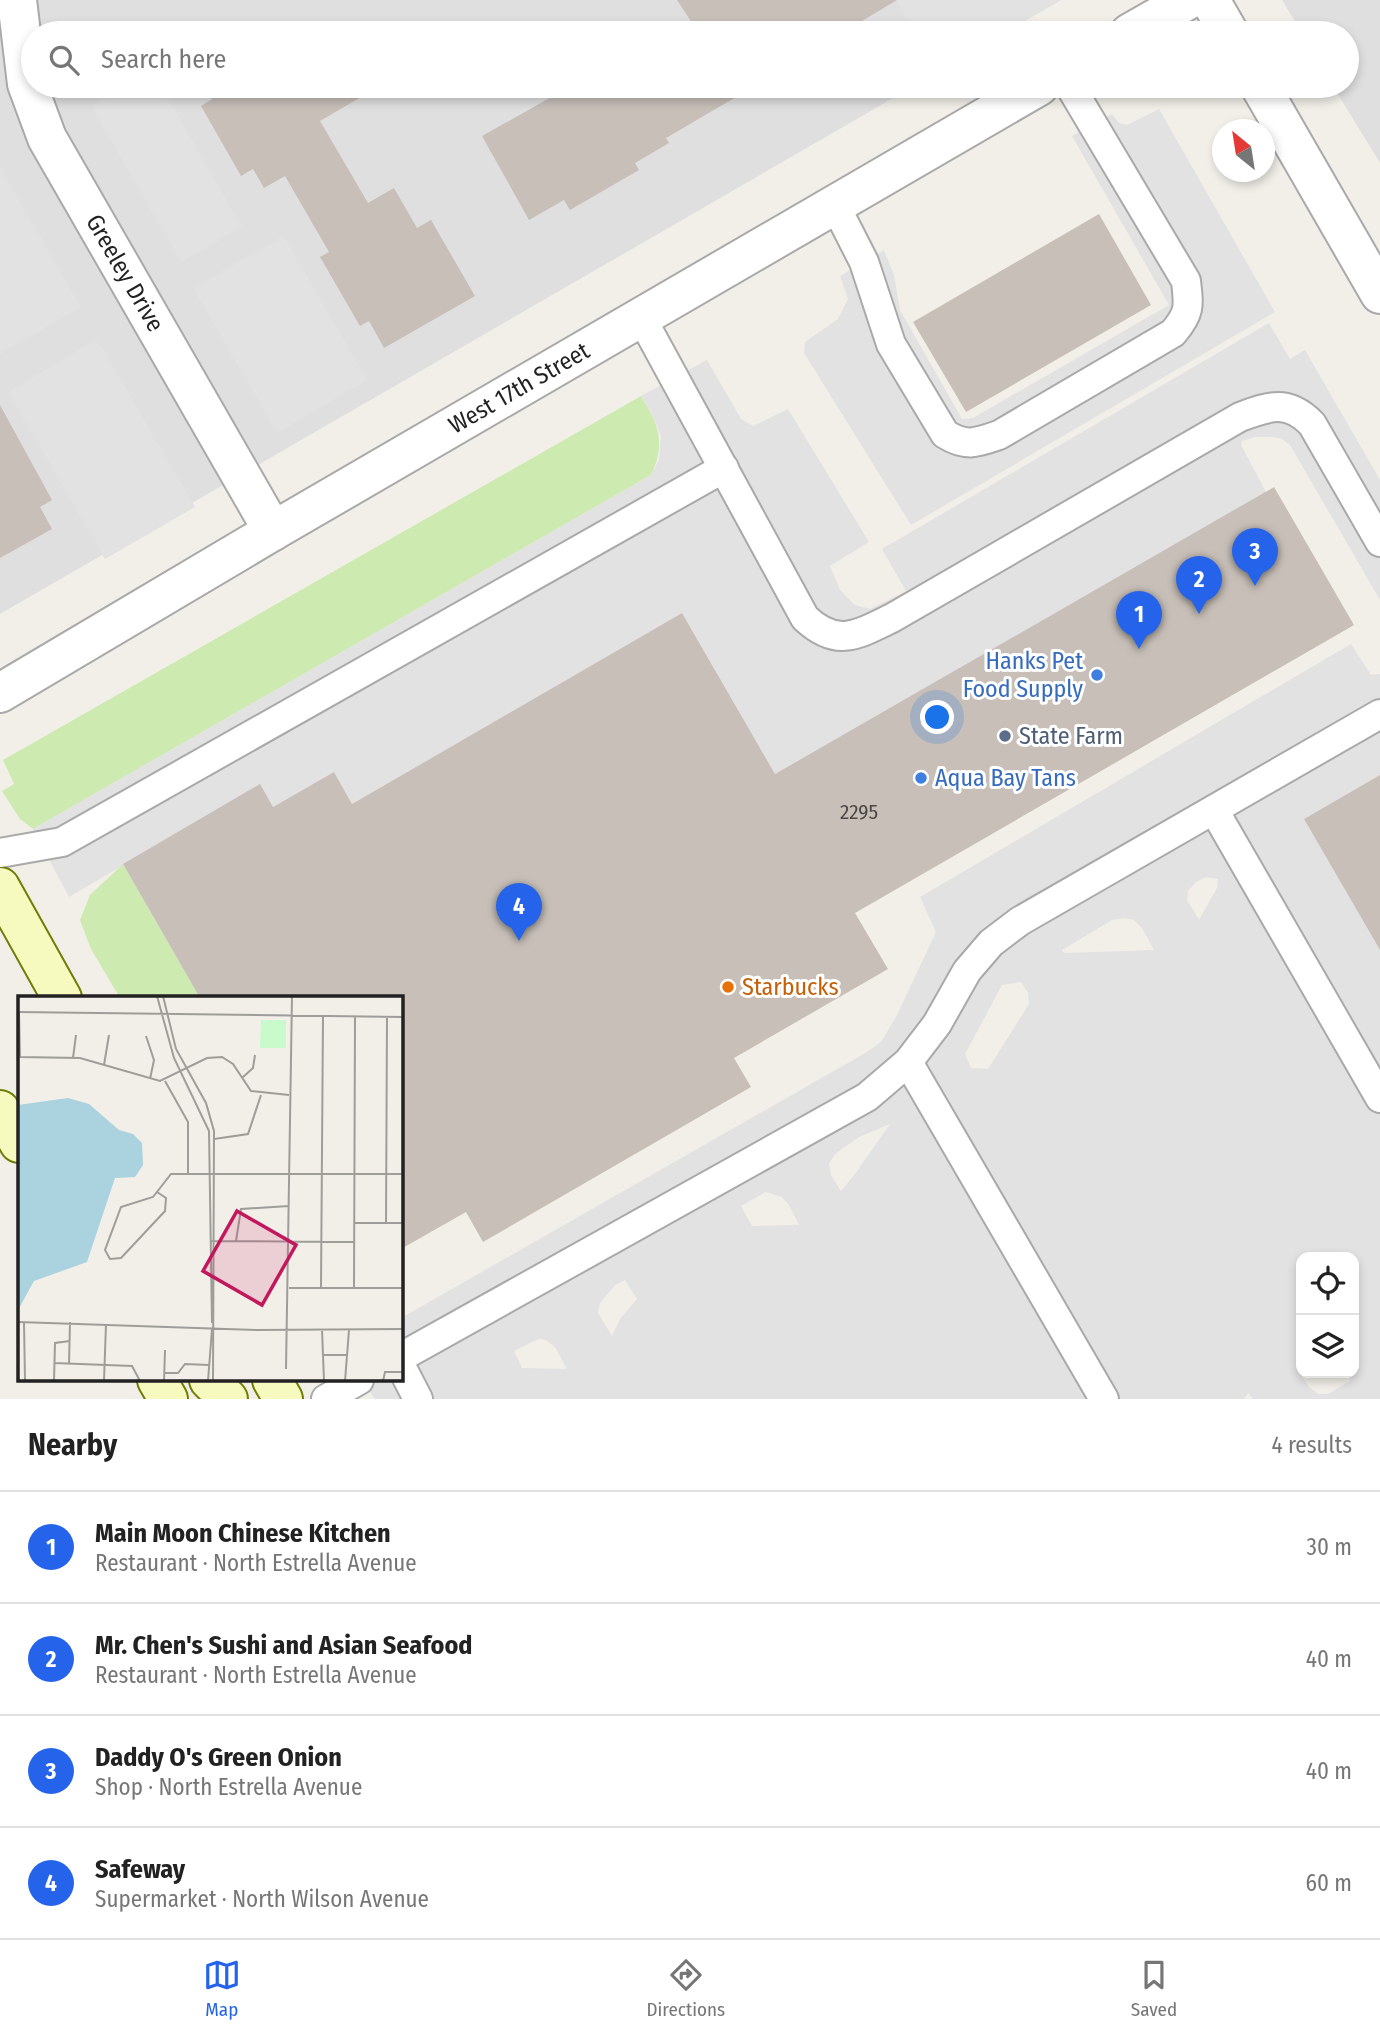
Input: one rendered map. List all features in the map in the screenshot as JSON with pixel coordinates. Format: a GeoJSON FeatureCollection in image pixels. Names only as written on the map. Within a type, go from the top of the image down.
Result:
{"type":"FeatureCollection","features":[{"type":"Feature","properties":{"kind":"main road"},"geometry":{"type":"LineString","coordinates":[[0,887],[61,996]]}},
{"type":"Feature","properties":{"kind":"main road"},"geometry":{"type":"LineString","coordinates":[[158,1381],[168,1399]]}},
{"type":"Feature","properties":{"kind":"main road"},"geometry":{"type":"LineString","coordinates":[[210,1381],[228,1399]]}},
{"type":"Feature","properties":{"kind":"main road"},"geometry":{"type":"LineString","coordinates":[[273,1381],[283,1399]]}},
{"type":"Feature","properties":{"kind":"street","name":"Greeley Drive"},"geometry":{"type":"LineString","coordinates":[[17,0],[21,34]]}},
{"type":"Feature","properties":{"kind":"street"},"geometry":{"type":"LineString","coordinates":[[1151,21],[1188,0]]}},
{"type":"Feature","properties":{"kind":"street"},"geometry":{"type":"LineString","coordinates":[[1210,0],[1222,21]]}},
{"type":"Feature","properties":{"kind":"street","name":"Greeley Drive"},"geometry":{"type":"LineString","coordinates":[[32,98],[47,138],[274,531]]}},
{"type":"Feature","properties":{"kind":"street","name":"West 17th Street"},"geometry":{"type":"LineString","coordinates":[[0,693],[1018,98]]}},
{"type":"Feature","properties":{"kind":"street"},"geometry":{"type":"LineString","coordinates":[[1267,98],[1380,294]]}},
{"type":"Feature","properties":{"kind":"lane"},"geometry":{"type":"LineString","coordinates":[[835,205],[864,262],[891,344],[944,434],[959,443],[978,442],[999,435],[1173,333],[1185,318],[1189,302],[1186,281],[1077,98]]}},
{"type":"Feature","properties":{"kind":"lane"},"geometry":{"type":"LineString","coordinates":[[641,317],[805,618],[819,631],[837,637],[858,634],[892,618],[1240,417],[1265,407],[1284,407],[1301,413],[1312,424],[1380,542]]}},
{"type":"Feature","properties":{"kind":"lane"},"geometry":{"type":"LineString","coordinates":[[0,853],[62,842],[723,468]]}},
{"type":"Feature","properties":{"kind":"lane"},"geometry":{"type":"LineString","coordinates":[[402,1356],[867,1097],[908,1062],[937,1024],[967,971],[991,943],[1020,921],[1380,714]]}},
{"type":"Feature","properties":{"kind":"lane"},"geometry":{"type":"LineString","coordinates":[[1214,810],[1380,1098]]}},
{"type":"Feature","properties":{"kind":"lane"},"geometry":{"type":"LineString","coordinates":[[908,1062],[1104,1399]]}},
{"type":"Feature","properties":{"kind":"lane"},"geometry":{"type":"LineString","coordinates":[[402,1368],[418,1399]]}},
{"type":"Feature","properties":{"kind":"lane"},"geometry":{"type":"LineString","coordinates":[[326,1399],[357,1381]]}},
{"type":"Feature","properties":{"kind":"shaded area"},"geometry":{"type":"Polygon","coordinates":[[[0,0],[1061,0],[1025,21],[21,21],[21,98],[893,98],[0,614],[0,0]]]}},
{"type":"Feature","properties":{"kind":"shaded area"},"geometry":{"type":"Polygon","coordinates":[[[896,0],[1061,0],[1025,21],[909,21],[896,0]]]}},
{"type":"Feature","properties":{"kind":"shaded area"},"geometry":{"type":"Polygon","coordinates":[[[1282,0],[1380,0],[1380,163],[1340,98],[1359,98],[1359,21],[1295,21],[1282,0]]]}},
{"type":"Feature","properties":{"kind":"shaded area"},"geometry":{"type":"Polygon","coordinates":[[[105,98],[168,98],[242,227],[181,262],[91,106],[105,98]]]}},
{"type":"Feature","properties":{"kind":"shaded area"},"geometry":{"type":"Polygon","coordinates":[[[1159,109],[1275,312],[911,525],[804,353],[805,342],[838,319],[848,299],[840,276],[884,250],[894,275],[900,310],[962,419],[973,418],[1169,305],[1072,136],[1112,114],[1119,123],[1127,125],[1159,109]]]}},
{"type":"Feature","properties":{"kind":"shaded area"},"geometry":{"type":"Polygon","coordinates":[[[0,167],[81,307],[0,354],[0,167]]]}},
{"type":"Feature","properties":{"kind":"shaded area"},"geometry":{"type":"Polygon","coordinates":[[[284,236],[367,380],[277,433],[193,288],[284,236]]]}},
{"type":"Feature","properties":{"kind":"shaded area"},"geometry":{"type":"Polygon","coordinates":[[[1269,323],[1290,359],[1305,350],[1380,480],[1380,600],[1290,445],[1282,439],[1255,437],[1242,441],[1241,445],[1266,492],[775,774],[682,613],[352,804],[334,772],[273,807],[260,785],[69,897],[33,829],[651,475],[659,460],[661,436],[641,396],[707,360],[741,419],[753,426],[788,409],[869,542],[830,566],[840,590],[855,605],[870,609],[906,591],[882,549],[1269,323]]]}},
{"type":"Feature","properties":{"kind":"shaded area"},"geometry":{"type":"Polygon","coordinates":[[[97,339],[195,507],[105,559],[8,392],[97,339]]]}},
{"type":"Feature","properties":{"kind":"shaded area"},"geometry":{"type":"Polygon","coordinates":[[[1351,644],[1371,675],[1380,674],[1380,775],[1304,819],[1380,950],[1380,1399],[1253,1399],[1248,1393],[1244,1399],[375,1399],[363,1381],[402,1381],[402,1317],[867,1052],[881,1042],[897,1015],[936,932],[920,897],[1351,644]],[[1207,877],[1196,882],[1188,891],[1187,900],[1199,920],[1217,888],[1218,879],[1207,877]],[[1112,920],[1062,950],[1064,953],[1154,950],[1142,928],[1134,920],[1112,920]],[[1021,982],[1002,985],[965,1054],[971,1068],[988,1069],[1029,1004],[1028,993],[1021,982]],[[890,1124],[859,1137],[835,1154],[829,1164],[831,1175],[841,1191],[855,1174],[890,1124]],[[766,1192],[741,1206],[752,1226],[799,1225],[782,1197],[766,1192]],[[625,1280],[615,1285],[600,1303],[598,1313],[612,1336],[620,1319],[637,1299],[625,1280]],[[539,1339],[514,1351],[522,1368],[567,1369],[555,1347],[546,1340],[539,1339]]]}},
{"type":"Feature","properties":{"kind":"green space"},"geometry":{"type":"Polygon","coordinates":[[[641,396],[658,434],[658,454],[651,475],[33,829],[20,819],[2,791],[14,784],[3,760],[641,396]]]}},
{"type":"Feature","properties":{"kind":"green space"},"geometry":{"type":"Polygon","coordinates":[[[123,864],[199,996],[119,996],[91,949],[80,920],[90,895],[123,864]]]}},
{"type":"Feature","properties":{"kind":"building"},"geometry":{"type":"Polygon","coordinates":[[[677,0],[897,0],[862,21],[691,21],[677,0]]]}},
{"type":"Feature","properties":{"kind":"building"},"geometry":{"type":"Polygon","coordinates":[[[359,98],[320,121],[368,203],[394,188],[417,228],[431,220],[475,296],[384,348],[369,321],[360,326],[320,257],[329,252],[285,176],[264,188],[253,169],[241,176],[201,106],[212,99],[359,98]]]}},
{"type":"Feature","properties":{"kind":"building"},"geometry":{"type":"Polygon","coordinates":[[[550,98],[734,98],[666,138],[669,143],[635,163],[639,170],[570,210],[564,200],[529,220],[482,136],[550,98]]]}},
{"type":"Feature","properties":{"kind":"building"},"geometry":{"type":"Polygon","coordinates":[[[1099,214],[1151,305],[966,412],[913,322],[1099,214]]]}},
{"type":"Feature","properties":{"kind":"building"},"geometry":{"type":"Polygon","coordinates":[[[0,405],[52,500],[40,507],[52,529],[0,558],[0,405]]]}},
{"type":"Feature","properties":{"kind":"building"},"geometry":{"type":"Polygon","coordinates":[[[1274,487],[1354,625],[855,913],[888,969],[734,1058],[751,1087],[483,1242],[466,1212],[402,1248],[402,996],[199,996],[123,864],[260,784],[273,807],[334,772],[352,804],[682,613],[775,774],[1274,487]]]}},
{"type":"Feature","properties":{"kind":"building"},"geometry":{"type":"Polygon","coordinates":[[[1380,775],[1380,950],[1304,819],[1380,775]]]}},
{"type":"Feature","properties":{"kind":"place","name":"Daddy O's Green Onion"},"geometry":{"type":"Point","coordinates":[1255,586]}},
{"type":"Feature","properties":{"kind":"place","name":"Mr. Chen's Sushi and Asian Seafood"},"geometry":{"type":"Point","coordinates":[1199,614]}},
{"type":"Feature","properties":{"kind":"place","name":"Main Moon Chinese Kitchen"},"geometry":{"type":"Point","coordinates":[1139,649]}},
{"type":"Feature","properties":{"kind":"place","name":"Hanks Pet Food Supply"},"geometry":{"type":"Point","coordinates":[1097,675]}},
{"type":"Feature","properties":{"kind":"place","name":"State Farm"},"geometry":{"type":"Point","coordinates":[1005,736]}},
{"type":"Feature","properties":{"kind":"place","name":"Aqua Bay Tans"},"geometry":{"type":"Point","coordinates":[921,778]}},
{"type":"Feature","properties":{"kind":"place","name":"Safeway"},"geometry":{"type":"Point","coordinates":[519,941]}},
{"type":"Feature","properties":{"kind":"place","name":"Starbucks"},"geometry":{"type":"Point","coordinates":[728,987]}}]}
